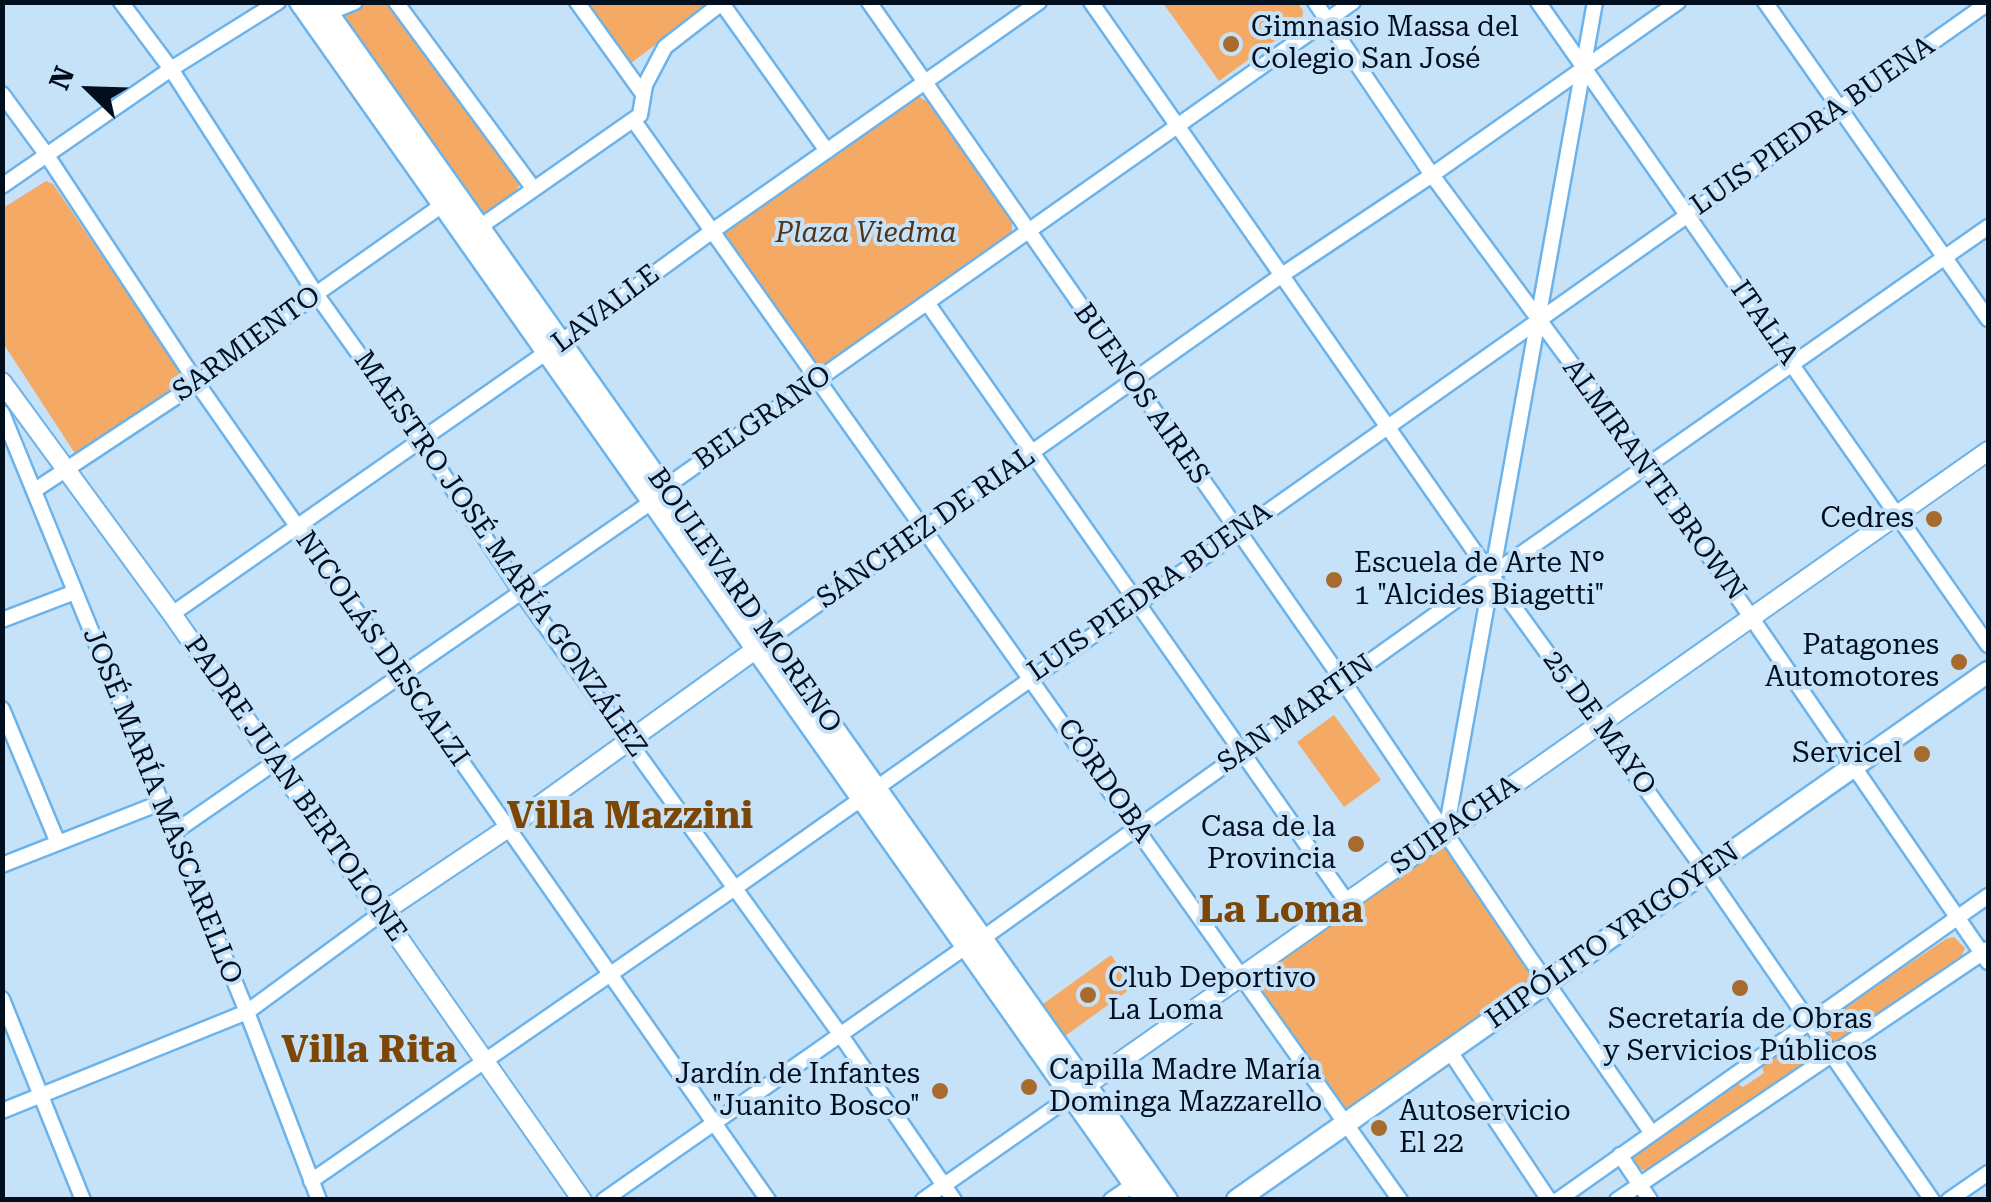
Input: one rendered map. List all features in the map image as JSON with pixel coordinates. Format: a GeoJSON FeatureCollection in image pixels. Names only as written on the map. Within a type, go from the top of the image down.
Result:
{"type":"FeatureCollection","features":[{"type":"Feature","properties":{"kind":"main road","name":"BOULEVARD MORENO"},"geometry":{"type":"LineString","coordinates":[[300,2],[320,13],[1080,1090],[1143,1186],[1167,1200]]}},
{"type":"Feature","properties":{"kind":"main road","name":"HIPÓLITO YRIGOYEN"},"geometry":{"type":"LineString","coordinates":[[1237,1200],[1988,672]]}},
{"type":"Feature","properties":{"kind":"street","name":"MAESTRO JOSÉ MARÍA GONZÁLEZ"},"geometry":{"type":"LineString","coordinates":[[121,2],[171,69],[316,294],[421,441],[521,592],[840,1034],[954,1200]]}},
{"type":"Feature","properties":{"kind":"street"},"geometry":{"type":"LineString","coordinates":[[2,186],[171,69],[278,2]]}},
{"type":"Feature","properties":{"kind":"street"},"geometry":{"type":"LineString","coordinates":[[320,13],[355,2]]}},
{"type":"Feature","properties":{"kind":"street"},"geometry":{"type":"LineString","coordinates":[[396,2],[533,188]]}},
{"type":"Feature","properties":{"kind":"street"},"geometry":{"type":"LineString","coordinates":[[577,2],[642,94]]}},
{"type":"Feature","properties":{"kind":"street","name":"BUENOS AIRES"},"geometry":{"type":"LineString","coordinates":[[869,2],[1343,681],[1651,1132]]}},
{"type":"Feature","properties":{"kind":"street","name":"LAVALLE"},"geometry":{"type":"LineString","coordinates":[[172,614],[1039,2]]}},
{"type":"Feature","properties":{"kind":"street","name":"25 DE MAYO"},"geometry":{"type":"LineString","coordinates":[[1091,2],[1491,576],[1705,871],[1932,1200]]}},
{"type":"Feature","properties":{"kind":"street","name":"ALMIRANTE BROWN"},"geometry":{"type":"LineString","coordinates":[[1314,2],[1536,319],[1648,467],[1856,765],[1956,918],[1986,954]]}},
{"type":"Feature","properties":{"kind":"street","name":"BELGRANO"},"geometry":{"type":"LineString","coordinates":[[174,833],[1353,2]]}},
{"type":"Feature","properties":{"kind":"street","name":"ITALIA"},"geometry":{"type":"LineString","coordinates":[[1538,2],[1988,645]]}},
{"type":"Feature","properties":{"kind":"street"},"geometry":{"type":"LineString","coordinates":[[1446,831],[1594,2]]}},
{"type":"Feature","properties":{"kind":"street","name":"SÁNCHEZ DE RIAL"},"geometry":{"type":"LineString","coordinates":[[2,1111],[247,1012],[1282,275],[1678,2]]}},
{"type":"Feature","properties":{"kind":"street"},"geometry":{"type":"LineString","coordinates":[[1765,2],[1988,319]]}},
{"type":"Feature","properties":{"kind":"street"},"geometry":{"type":"LineString","coordinates":[[473,232],[640,116],[642,94],[665,47],[722,3],[827,151]]}},
{"type":"Feature","properties":{"kind":"street","name":"LUIS PIEDRA BUENA"},"geometry":{"type":"LineString","coordinates":[[311,1180],[735,888],[1988,3]]}},
{"type":"Feature","properties":{"kind":"street","name":"NICOLÁS DESCALZI"},"geometry":{"type":"LineString","coordinates":[[2,94],[46,154],[196,383],[768,1200]]}},
{"type":"Feature","properties":{"kind":"street","name":"CÓRDOBA"},"geometry":{"type":"LineString","coordinates":[[634,121],[1400,1200]]}},
{"type":"Feature","properties":{"kind":"street","name":"SARMIENTO"},"geometry":{"type":"LineString","coordinates":[[35,490],[196,383],[450,199]]}},
{"type":"Feature","properties":{"kind":"street","name":"SAN MARTÍN"},"geometry":{"type":"LineString","coordinates":[[604,1200],[1988,227]]}},
{"type":"Feature","properties":{"kind":"street"},"geometry":{"type":"LineString","coordinates":[[928,304],[1347,902]]}},
{"type":"Feature","properties":{"kind":"street","name":"PADRE JUAN BERTOLONE"},"geometry":{"type":"LineString","coordinates":[[2,382],[172,614],[582,1200]]}},
{"type":"Feature","properties":{"kind":"street","name":"JOSÉ MARÍA MASCARELLO"},"geometry":{"type":"LineString","coordinates":[[2,413],[247,1012],[318,1200]]}},
{"type":"Feature","properties":{"kind":"street","name":"SUIPACHA"},"geometry":{"type":"LineString","coordinates":[[924,1200],[1988,452]]}},
{"type":"Feature","properties":{"kind":"street"},"geometry":{"type":"LineString","coordinates":[[2,620],[75,592]]}},
{"type":"Feature","properties":{"kind":"street"},"geometry":{"type":"LineString","coordinates":[[2,710],[58,843]]}},
{"type":"Feature","properties":{"kind":"street"},"geometry":{"type":"LineString","coordinates":[[2,866],[160,803]]}},
{"type":"Feature","properties":{"kind":"street"},"geometry":{"type":"LineString","coordinates":[[1558,1200],[1988,896]]}},
{"type":"Feature","properties":{"kind":"street"},"geometry":{"type":"LineString","coordinates":[[1617,1200],[1830,1053],[1986,954]]}},
{"type":"Feature","properties":{"kind":"street"},"geometry":{"type":"LineString","coordinates":[[2,999],[83,1200]]}},
{"type":"Feature","properties":{"kind":"street"},"geometry":{"type":"LineString","coordinates":[[1449,1050],[1549,1200]]}},
{"type":"Feature","properties":{"kind":"street"},"geometry":{"type":"LineString","coordinates":[[1620,1155],[1650,1200]]}},
{"type":"Feature","properties":{"kind":"street"},"geometry":{"type":"LineString","coordinates":[[1949,1200],[1988,1172]]}},
{"type":"Feature","properties":{"kind":"street"},"geometry":{"type":"LineString","coordinates":[[1111,1200],[1143,1186]]}},
{"type":"Feature","properties":{"kind":"green space"},"geometry":{"type":"Polygon","coordinates":[[[371,3],[391,5],[518,178],[514,194],[483,213],[477,209],[342,20],[343,14],[371,3]]]}},
{"type":"Feature","properties":{"kind":"green space"},"geometry":{"type":"Polygon","coordinates":[[[586,3],[708,3],[631,63],[586,3]]]}},
{"type":"Feature","properties":{"kind":"green space","name":"Gimnasio Massa del Colegio San José"},"geometry":{"type":"Polygon","coordinates":[[[1163,3],[1298,3],[1303,11],[1302,21],[1219,81],[1163,3]]]}},
{"type":"Feature","properties":{"kind":"green space","name":"Plaza Viedma"},"geometry":{"type":"Polygon","coordinates":[[[919,97],[929,102],[1012,220],[1012,232],[828,364],[818,366],[724,233],[919,97]]]}},
{"type":"Feature","properties":{"kind":"green space"},"geometry":{"type":"Polygon","coordinates":[[[46,181],[53,184],[186,379],[76,455],[3,343],[3,208],[46,181]]]}},
{"type":"Feature","properties":{"kind":"green space"},"geometry":{"type":"Polygon","coordinates":[[[1334,715],[1381,780],[1344,807],[1297,742],[1334,715]]]}},
{"type":"Feature","properties":{"kind":"green space"},"geometry":{"type":"Polygon","coordinates":[[[1444,846],[1532,971],[1533,979],[1529,987],[1355,1108],[1346,1109],[1252,977],[1444,846]]]}},
{"type":"Feature","properties":{"kind":"green space"},"geometry":{"type":"Polygon","coordinates":[[[1954,937],[1965,948],[1960,960],[1840,1041],[1834,1042],[1824,1033],[1825,1020],[1954,937]]]}},
{"type":"Feature","properties":{"kind":"green space","name":"Club Deportivo La Loma"},"geometry":{"type":"Polygon","coordinates":[[[1111,955],[1133,987],[1065,1036],[1043,1004],[1111,955]]]}},
{"type":"Feature","properties":{"kind":"green space"},"geometry":{"type":"Polygon","coordinates":[[[1803,1039],[1814,1048],[1811,1060],[1650,1171],[1637,1169],[1632,1157],[1636,1150],[1735,1082],[1743,1087],[1764,1073],[1761,1064],[1803,1039]]]}},
{"type":"Feature","properties":{"kind":"place","name":"Gimnasio Massa del Colegio San José"},"geometry":{"type":"Point","coordinates":[1231,44]}},
{"type":"Feature","properties":{"kind":"place","name":"Cedres"},"geometry":{"type":"Point","coordinates":[1934,519]}},
{"type":"Feature","properties":{"kind":"place","name":"Escuela de Arte N° 1 \"Alcides Biagetti\""},"geometry":{"type":"Point","coordinates":[1334,580]}},
{"type":"Feature","properties":{"kind":"place","name":"Patagones Automotores"},"geometry":{"type":"Point","coordinates":[1959,662]}},
{"type":"Feature","properties":{"kind":"place","name":"Servicel"},"geometry":{"type":"Point","coordinates":[1922,754]}},
{"type":"Feature","properties":{"kind":"place","name":"Casa de la Provincia"},"geometry":{"type":"Point","coordinates":[1356,844]}},
{"type":"Feature","properties":{"kind":"place","name":"Secretaría de Obras y Servicios Públicos"},"geometry":{"type":"Point","coordinates":[1740,988]}},
{"type":"Feature","properties":{"kind":"place","name":"Club Deportivo La Loma"},"geometry":{"type":"Point","coordinates":[1088,995]}},
{"type":"Feature","properties":{"kind":"place","name":"Capilla Madre María Dominga Mazzarello"},"geometry":{"type":"Point","coordinates":[1029,1087]}},
{"type":"Feature","properties":{"kind":"place","name":"Jardín de Infantes \"Juanito Bosco\""},"geometry":{"type":"Point","coordinates":[940,1091]}},
{"type":"Feature","properties":{"kind":"place","name":"Autoservicio El 22"},"geometry":{"type":"Point","coordinates":[1379,1128]}},
{"type":"Feature","properties":{"kind":"district","name":"Villa Mazzini"},"geometry":{"type":"Point","coordinates":[630,817]}},
{"type":"Feature","properties":{"kind":"district","name":"La Loma"},"geometry":{"type":"Point","coordinates":[1281,911]}},
{"type":"Feature","properties":{"kind":"district","name":"Villa Rita"},"geometry":{"type":"Point","coordinates":[369,1051]}}]}
